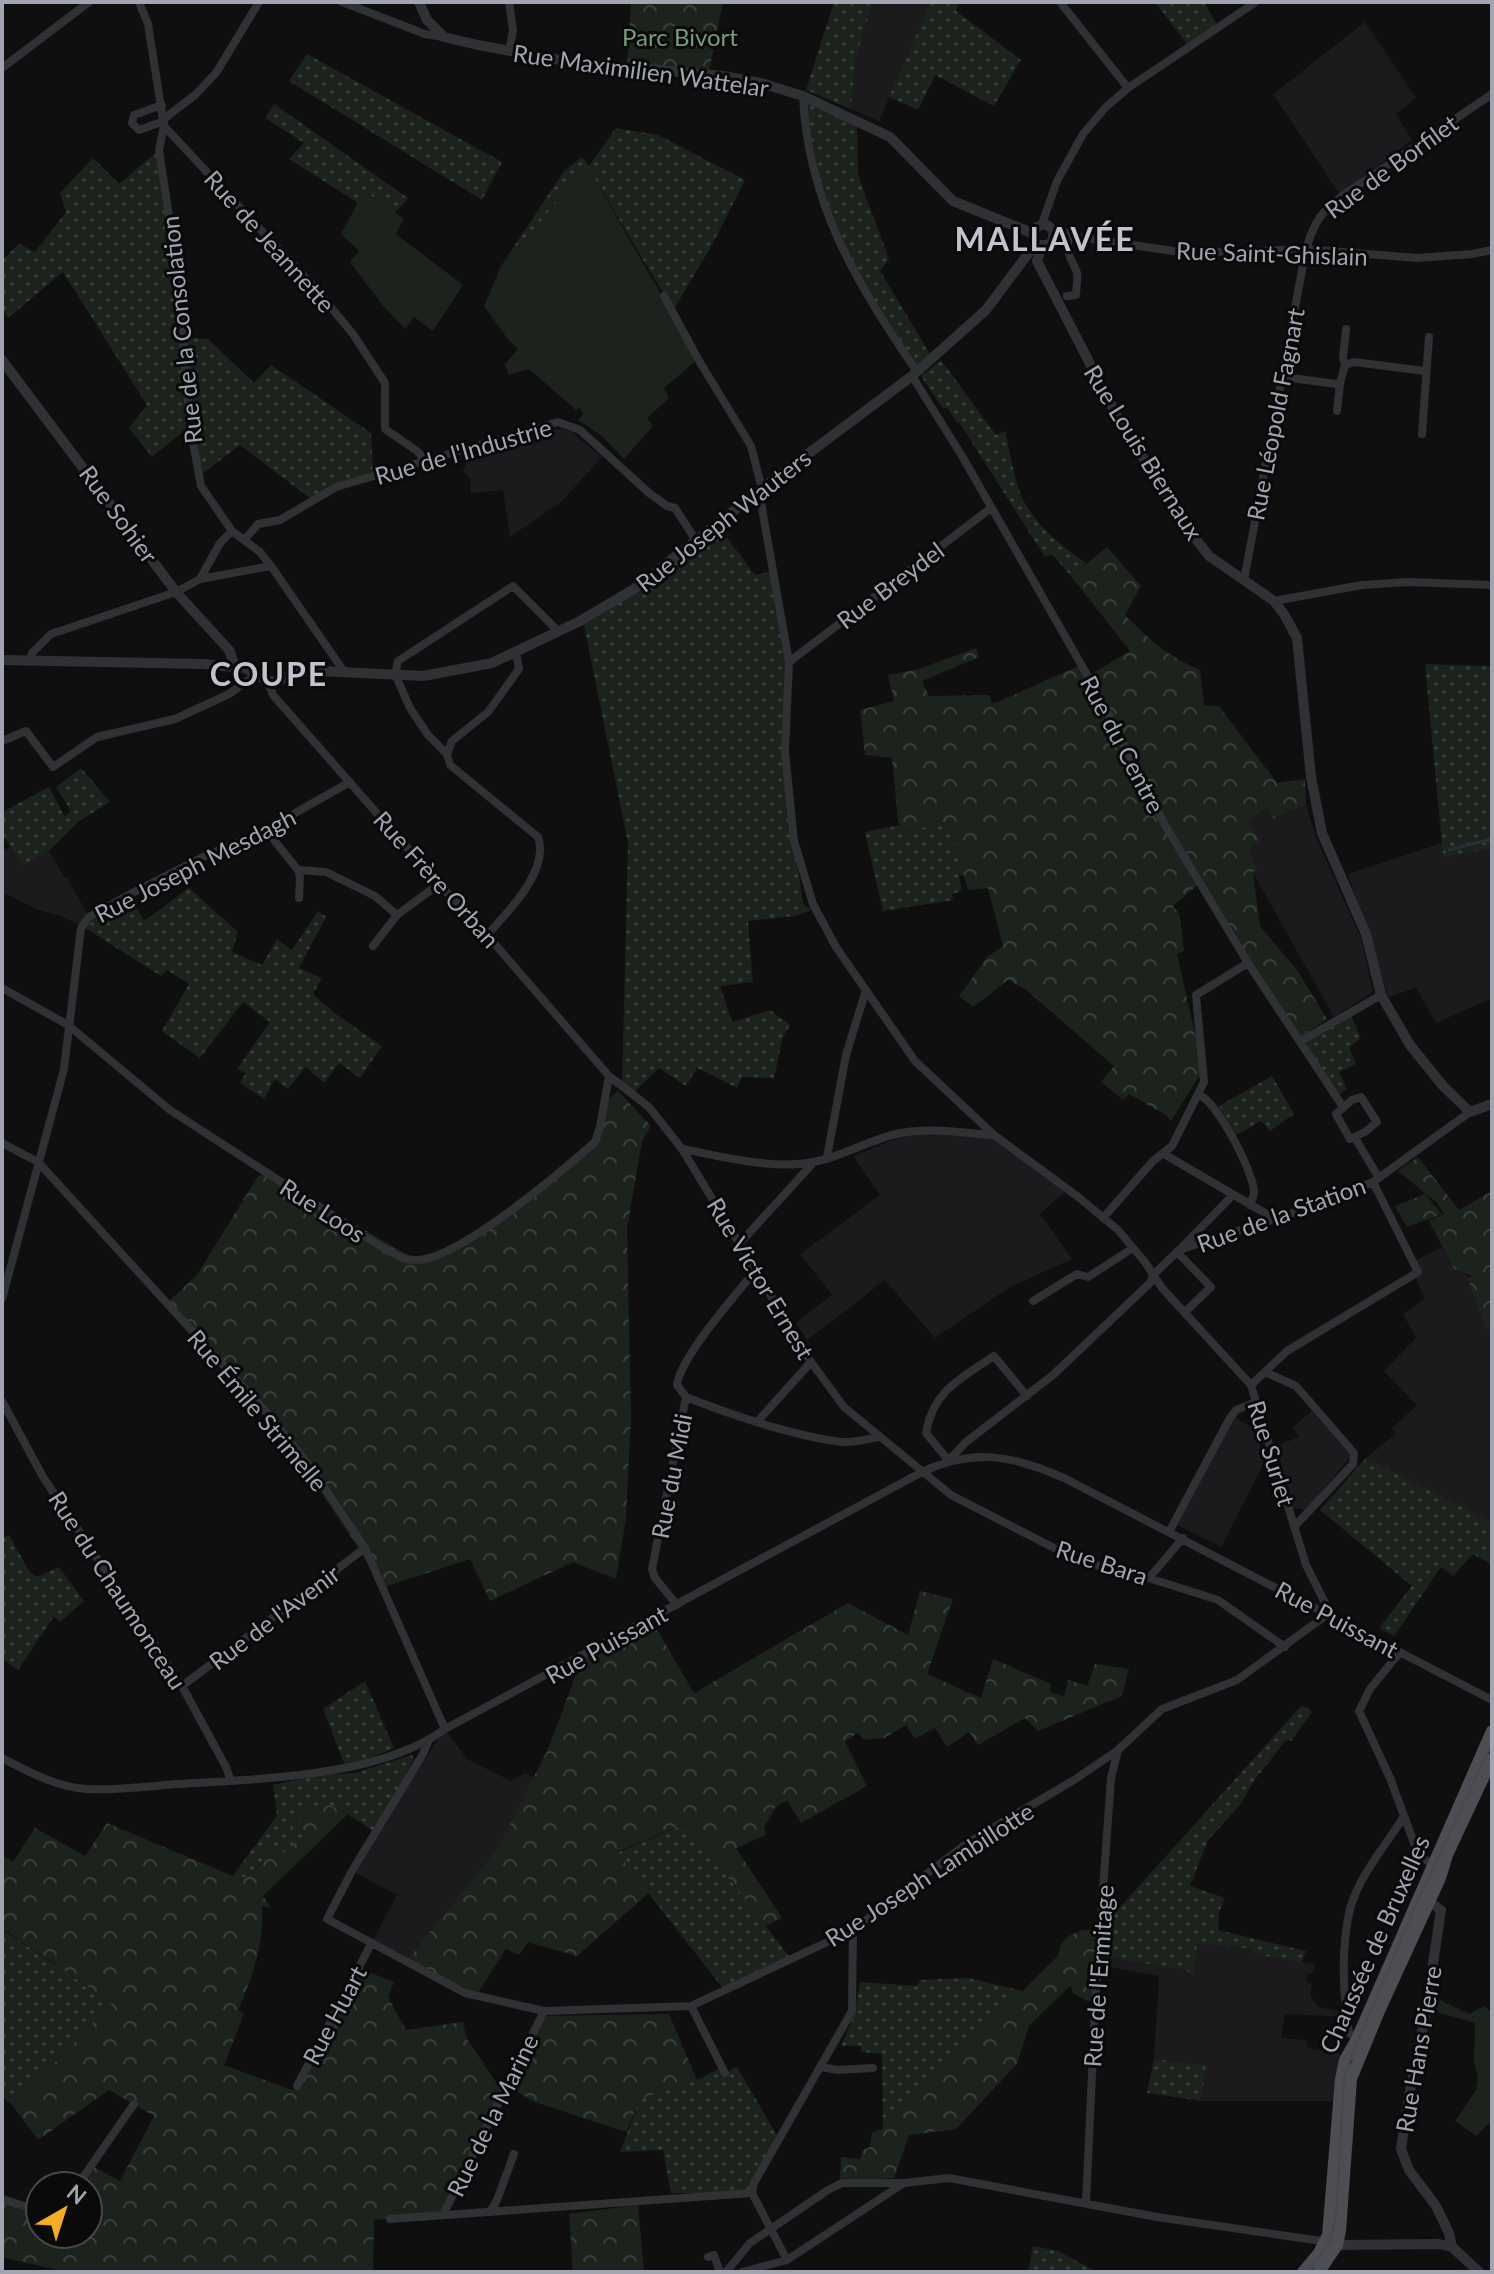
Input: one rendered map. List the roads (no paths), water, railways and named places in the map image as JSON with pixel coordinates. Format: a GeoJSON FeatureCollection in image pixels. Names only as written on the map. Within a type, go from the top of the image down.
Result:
{"type":"FeatureCollection","features":[{"type":"Feature","properties":{"kind":"main road","name":"Chaussée de Bruxelles"},"geometry":{"type":"LineString","coordinates":[[1361,2041],[1438,1867],[1492,1731]]}},
{"type":"Feature","properties":{"kind":"main road","name":"Chaussée de Bruxelles"},"geometry":{"type":"LineString","coordinates":[[1319,2272],[1331,2243],[1341,2079],[1345,2060],[1361,2041],[1424,1899],[1440,1878],[1438,1867],[1492,1759]]}},
{"type":"Feature","properties":{"kind":"main road","name":"Chaussée de Bruxelles"},"geometry":{"type":"LineString","coordinates":[[1303,2272],[1331,2243]]}},
{"type":"Feature","properties":{"kind":"street"},"geometry":{"type":"LineString","coordinates":[[2,68],[89,2]]}},
{"type":"Feature","properties":{"kind":"street"},"geometry":{"type":"LineString","coordinates":[[139,2],[148,24],[164,121]]}},
{"type":"Feature","properties":{"kind":"street"},"geometry":{"type":"LineString","coordinates":[[162,105],[134,115],[131,119],[134,128],[139,130],[164,121],[195,95],[216,73],[259,2]]}},
{"type":"Feature","properties":{"kind":"street"},"geometry":{"type":"LineString","coordinates":[[342,2],[425,34],[444,37]]}},
{"type":"Feature","properties":{"kind":"street"},"geometry":{"type":"LineString","coordinates":[[419,2],[427,20],[444,37]]}},
{"type":"Feature","properties":{"kind":"street"},"geometry":{"type":"LineString","coordinates":[[509,2],[513,30],[509,51]]}},
{"type":"Feature","properties":{"kind":"street"},"geometry":{"type":"LineString","coordinates":[[1060,2],[1128,88]]}},
{"type":"Feature","properties":{"kind":"street"},"geometry":{"type":"LineString","coordinates":[[1042,224],[1057,181],[1083,134],[1105,108],[1128,88],[1256,2]]}},
{"type":"Feature","properties":{"kind":"street","name":"Rue Maximilien Wattelar"},"geometry":{"type":"LineString","coordinates":[[444,37],[571,62],[723,76],[761,83],[803,96],[890,137],[953,201],[1037,241]]}},
{"type":"Feature","properties":{"kind":"street","name":"Rue de Borfilet"},"geometry":{"type":"LineString","coordinates":[[1306,249],[1314,224],[1325,210],[1492,94]]}},
{"type":"Feature","properties":{"kind":"street","name":"Rue du Centre"},"geometry":{"type":"LineString","coordinates":[[803,96],[813,169],[845,256],[1098,694],[1165,825],[1248,963],[1343,1107],[1336,1116],[1350,1139],[1355,1138]]}},
{"type":"Feature","properties":{"kind":"street","name":"Rue de Jeannette"},"geometry":{"type":"LineString","coordinates":[[164,121],[353,334],[385,383],[385,429],[417,451],[427,462]]}},
{"type":"Feature","properties":{"kind":"street","name":"Rue de la Consolation"},"geometry":{"type":"LineString","coordinates":[[164,121],[159,150],[185,322],[183,342],[190,426],[201,486]]}},
{"type":"Feature","properties":{"kind":"street"},"geometry":{"type":"LineString","coordinates":[[1037,225],[1050,226],[1054,232],[1052,242],[1037,241],[1037,225]]}},
{"type":"Feature","properties":{"kind":"street","name":"Rue Saint-Ghislain"},"geometry":{"type":"LineString","coordinates":[[1054,232],[1173,251],[1306,249],[1417,258],[1492,250]]}},
{"type":"Feature","properties":{"kind":"street"},"geometry":{"type":"LineString","coordinates":[[1067,296],[1076,295],[1077,274],[1071,266],[1067,243],[1070,234]]}},
{"type":"Feature","properties":{"kind":"street","name":"Rue Joseph Wauters"},"geometry":{"type":"LineString","coordinates":[[267,681],[276,682],[298,670],[423,676],[492,663],[559,632],[625,595],[914,374],[986,310],[1037,241]]}},
{"type":"Feature","properties":{"kind":"street","name":"Rue Louis Biernaux"},"geometry":{"type":"LineString","coordinates":[[1037,241],[1037,261],[1123,426],[1163,490],[1209,556],[1274,601],[1297,638],[1311,777],[1322,833],[1366,934],[1381,995],[1416,1053],[1470,1112]]}},
{"type":"Feature","properties":{"kind":"street","name":"Rue Léopold Fagnart"},"geometry":{"type":"LineString","coordinates":[[1244,580],[1306,249]]}},
{"type":"Feature","properties":{"kind":"street","name":"Rue Surlet"},"geometry":{"type":"LineString","coordinates":[[664,296],[751,446],[789,662],[785,752],[794,841],[813,904],[836,947],[915,1061],[994,1135],[1103,1218],[1133,1248],[1153,1275],[1251,1385],[1306,1565],[1328,1614]]}},
{"type":"Feature","properties":{"kind":"street"},"geometry":{"type":"LineString","coordinates":[[1337,411],[1345,365],[1346,329]]}},
{"type":"Feature","properties":{"kind":"street"},"geometry":{"type":"LineString","coordinates":[[1422,434],[1429,337]]}},
{"type":"Feature","properties":{"kind":"street","name":"Rue Sohier"},"geometry":{"type":"LineString","coordinates":[[2,360],[176,592],[229,650],[235,667]]}},
{"type":"Feature","properties":{"kind":"street"},"geometry":{"type":"LineString","coordinates":[[1345,365],[1354,362],[1425,371]]}},
{"type":"Feature","properties":{"kind":"street"},"geometry":{"type":"LineString","coordinates":[[1284,377],[1330,385],[1340,383]]}},
{"type":"Feature","properties":{"kind":"street","name":"Rue de l'Industrie"},"geometry":{"type":"LineString","coordinates":[[245,539],[258,524],[280,520],[336,487],[427,462],[550,422],[571,425],[649,493],[675,508],[697,542]]}},
{"type":"Feature","properties":{"kind":"street"},"geometry":{"type":"LineString","coordinates":[[192,491],[201,486],[232,531],[245,539],[271,566],[346,671]]}},
{"type":"Feature","properties":{"kind":"street","name":"Rue Breydel"},"geometry":{"type":"LineString","coordinates":[[789,662],[991,508]]}},
{"type":"Feature","properties":{"kind":"street"},"geometry":{"type":"LineString","coordinates":[[200,579],[220,543],[232,531]]}},
{"type":"Feature","properties":{"kind":"street"},"geometry":{"type":"LineString","coordinates":[[29,660],[51,634],[176,592],[200,579],[271,566]]}},
{"type":"Feature","properties":{"kind":"street"},"geometry":{"type":"LineString","coordinates":[[1274,601],[1362,585],[1408,582],[1492,585]]}},
{"type":"Feature","properties":{"kind":"street"},"geometry":{"type":"LineString","coordinates":[[487,935],[532,880],[543,848],[538,837],[450,765],[447,754],[428,735],[410,708],[395,674],[398,661],[513,586],[559,632]]}},
{"type":"Feature","properties":{"kind":"street"},"geometry":{"type":"LineString","coordinates":[[447,754],[452,741],[488,712],[519,669],[516,653]]}},
{"type":"Feature","properties":{"kind":"street"},"geometry":{"type":"LineString","coordinates":[[2,660],[235,667],[257,674],[267,681]]}},
{"type":"Feature","properties":{"kind":"street"},"geometry":{"type":"LineString","coordinates":[[2,741],[26,731],[53,767],[97,737],[175,719],[229,694],[257,674]]}},
{"type":"Feature","properties":{"kind":"street","name":"Rue Frère Orban"},"geometry":{"type":"LineString","coordinates":[[267,681],[273,695],[609,1076]]}},
{"type":"Feature","properties":{"kind":"street","name":"Rue Joseph Mesdagh"},"geometry":{"type":"LineString","coordinates":[[2,1299],[64,1069],[81,928],[89,917],[203,857],[266,830],[350,782]]}},
{"type":"Feature","properties":{"kind":"street"},"geometry":{"type":"LineString","coordinates":[[266,830],[298,870],[299,898]]}},
{"type":"Feature","properties":{"kind":"street"},"geometry":{"type":"LineString","coordinates":[[298,870],[326,872],[375,896],[397,915]]}},
{"type":"Feature","properties":{"kind":"street"},"geometry":{"type":"LineString","coordinates":[[373,946],[397,915],[439,884]]}},
{"type":"Feature","properties":{"kind":"street"},"geometry":{"type":"LineString","coordinates":[[1103,1218],[1153,1161],[1172,1146],[1199,1095],[1204,1082],[1196,995],[1248,963]]}},
{"type":"Feature","properties":{"kind":"street","name":"Rue Loos"},"geometry":{"type":"LineString","coordinates":[[2,988],[68,1025],[170,1110],[377,1244],[400,1257],[418,1261],[440,1254],[476,1235],[595,1142],[609,1076]]}},
{"type":"Feature","properties":{"kind":"street"},"geometry":{"type":"LineString","coordinates":[[827,1157],[846,1055],[866,990]]}},
{"type":"Feature","properties":{"kind":"street"},"geometry":{"type":"LineString","coordinates":[[1301,1041],[1381,995]]}},
{"type":"Feature","properties":{"kind":"street","name":"Rue Victor Ernest"},"geometry":{"type":"LineString","coordinates":[[609,1076],[649,1107],[682,1149],[811,1362],[844,1407],[922,1472]]}},
{"type":"Feature","properties":{"kind":"street"},"geometry":{"type":"LineString","coordinates":[[1199,1095],[1212,1103],[1242,1159],[1254,1191],[1250,1205]]}},
{"type":"Feature","properties":{"kind":"street"},"geometry":{"type":"LineString","coordinates":[[1251,1385],[1287,1351],[1418,1272],[1355,1138],[1377,1122],[1361,1097],[1343,1107]]}},
{"type":"Feature","properties":{"kind":"street","name":"Rue de la Station"},"geometry":{"type":"LineString","coordinates":[[948,1460],[1083,1348],[1178,1251],[1275,1219],[1376,1180],[1470,1112],[1492,1104]]}},
{"type":"Feature","properties":{"kind":"street"},"geometry":{"type":"LineString","coordinates":[[682,1149],[750,1161],[798,1165],[898,1133],[923,1130],[994,1135]]}},
{"type":"Feature","properties":{"kind":"street","name":"Rue Émile Strimelle"},"geometry":{"type":"LineString","coordinates":[[2,1143],[38,1162],[267,1413],[309,1465],[365,1548],[445,1729]]}},
{"type":"Feature","properties":{"kind":"street"},"geometry":{"type":"LineString","coordinates":[[1164,1154],[1275,1219]]}},
{"type":"Feature","properties":{"kind":"street"},"geometry":{"type":"LineString","coordinates":[[740,1243],[815,1162]]}},
{"type":"Feature","properties":{"kind":"street"},"geometry":{"type":"LineString","coordinates":[[1185,1312],[1211,1287],[1178,1251],[1233,1195]]}},
{"type":"Feature","properties":{"kind":"street"},"geometry":{"type":"LineString","coordinates":[[1033,1301],[1077,1274],[1088,1277],[1133,1248]]}},
{"type":"Feature","properties":{"kind":"street","name":"Rue du Midi"},"geometry":{"type":"LineString","coordinates":[[677,1605],[655,1578],[652,1569],[686,1397],[677,1385],[687,1360],[755,1271]]}},
{"type":"Feature","properties":{"kind":"street"},"geometry":{"type":"LineString","coordinates":[[948,1460],[926,1433],[929,1416],[945,1389],[994,1356],[1027,1396]]}},
{"type":"Feature","properties":{"kind":"street"},"geometry":{"type":"LineString","coordinates":[[758,1421],[811,1362]]}},
{"type":"Feature","properties":{"kind":"street"},"geometry":{"type":"LineString","coordinates":[[1265,1372],[1296,1386],[1354,1453],[1353,1464],[1294,1527]]}},
{"type":"Feature","properties":{"kind":"street"},"geometry":{"type":"LineString","coordinates":[[686,1397],[758,1421],[845,1442],[879,1437]]}},
{"type":"Feature","properties":{"kind":"street","name":"Rue du Chaumonceau"},"geometry":{"type":"LineString","coordinates":[[2,1401],[43,1477],[182,1686],[231,1781]]}},
{"type":"Feature","properties":{"kind":"street"},"geometry":{"type":"LineString","coordinates":[[1169,1532],[1230,1418],[1236,1410],[1256,1402]]}},
{"type":"Feature","properties":{"kind":"street","name":"Rue Puissant"},"geometry":{"type":"LineString","coordinates":[[2,1758],[64,1786],[88,1789],[231,1781],[373,1762],[428,1742],[445,1729],[922,1472],[948,1460],[973,1457],[1002,1457],[1031,1464],[1183,1538],[1492,1700]]}},
{"type":"Feature","properties":{"kind":"street","name":"Rue Bara"},"geometry":{"type":"LineString","coordinates":[[922,1472],[951,1495],[1060,1551],[1107,1569],[1149,1578],[1218,1600],[1285,1647]]}},
{"type":"Feature","properties":{"kind":"street"},"geometry":{"type":"LineString","coordinates":[[1149,1578],[1183,1538]]}},
{"type":"Feature","properties":{"kind":"street","name":"Rue de l'Avenir"},"geometry":{"type":"LineString","coordinates":[[182,1686],[365,1548]]}},
{"type":"Feature","properties":{"kind":"street","name":"Rue Joseph Lambillotte"},"geometry":{"type":"LineString","coordinates":[[428,1742],[327,1919],[465,1993],[544,2011],[691,2006],[853,1930],[969,1842],[1074,1780],[1118,1750],[1162,1709],[1237,1680],[1328,1614]]}},
{"type":"Feature","properties":{"kind":"street"},"geometry":{"type":"LineString","coordinates":[[1400,1652],[1370,1689],[1359,1711],[1390,1778],[1417,1851],[1438,1867]]}},
{"type":"Feature","properties":{"kind":"street","name":"Rue de l'Ermitage"},"geometry":{"type":"LineString","coordinates":[[1086,2203],[1096,1987],[1111,1778],[1118,1750]]}},
{"type":"Feature","properties":{"kind":"street"},"geometry":{"type":"LineString","coordinates":[[1361,2041],[1349,2033],[1345,2008],[1345,1954],[1350,1909],[1363,1879],[1403,1818]]}},
{"type":"Feature","properties":{"kind":"street","name":"Rue Hans Pierre"},"geometry":{"type":"LineString","coordinates":[[1424,1899],[1441,1910],[1401,2149],[1409,2170],[1436,2206],[1452,2247]]}},
{"type":"Feature","properties":{"kind":"street"},"geometry":{"type":"LineString","coordinates":[[787,2260],[752,2193],[754,2183],[852,2011],[853,1930]]}},
{"type":"Feature","properties":{"kind":"street","name":"Rue Huart"},"geometry":{"type":"LineString","coordinates":[[297,2086],[371,1944]]}},
{"type":"Feature","properties":{"kind":"street"},"geometry":{"type":"LineString","coordinates":[[691,2006],[725,2073]]}},
{"type":"Feature","properties":{"kind":"street","name":"Rue de la Marine"},"geometry":{"type":"LineString","coordinates":[[390,2219],[443,2215],[544,2011]]}},
{"type":"Feature","properties":{"kind":"street"},"geometry":{"type":"LineString","coordinates":[[821,2067],[837,2070],[873,2068]]}},
{"type":"Feature","properties":{"kind":"street"},"geometry":{"type":"LineString","coordinates":[[88,2170],[134,2104]]}},
{"type":"Feature","properties":{"kind":"street","name":"Rue de la Marine"},"geometry":{"type":"LineString","coordinates":[[491,2211],[514,2154]]}},
{"type":"Feature","properties":{"kind":"street"},"geometry":{"type":"LineString","coordinates":[[726,2272],[750,2243],[842,2183],[904,2183],[949,2178],[1331,2243],[1439,2244],[1452,2247],[1479,2272]]}},
{"type":"Feature","properties":{"kind":"street"},"geometry":{"type":"LineString","coordinates":[[742,2272],[787,2260],[904,2183]]}},
{"type":"Feature","properties":{"kind":"street"},"geometry":{"type":"LineString","coordinates":[[443,2215],[752,2193]]}},
{"type":"Feature","properties":{"kind":"street"},"geometry":{"type":"LineString","coordinates":[[2,2199],[24,2206]]}},
{"type":"Feature","properties":{"kind":"street"},"geometry":{"type":"LineString","coordinates":[[708,2257],[714,2255],[720,2272]]}},
{"type":"Feature","properties":{"kind":"waterway"},"geometry":{"type":"LineString","coordinates":[[1449,850],[1492,839]]}},
{"type":"Feature","properties":{"kind":"tram line"},"geometry":{"type":"LineString","coordinates":[[1308,2272],[1329,2243],[1336,2218],[1344,2079],[1348,2064],[1414,1909],[1492,1743]]}},
{"type":"Feature","properties":{"kind":"district","name":"MALLAVÉE"},"geometry":{"type":"Point","coordinates":[1045,238]}},
{"type":"Feature","properties":{"kind":"district","name":"COUPE"},"geometry":{"type":"Point","coordinates":[269,673]}},
{"type":"Feature","properties":{"kind":"park label","name":"Parc Bivort"},"geometry":{"type":"Point","coordinates":[680,36]}}]}
